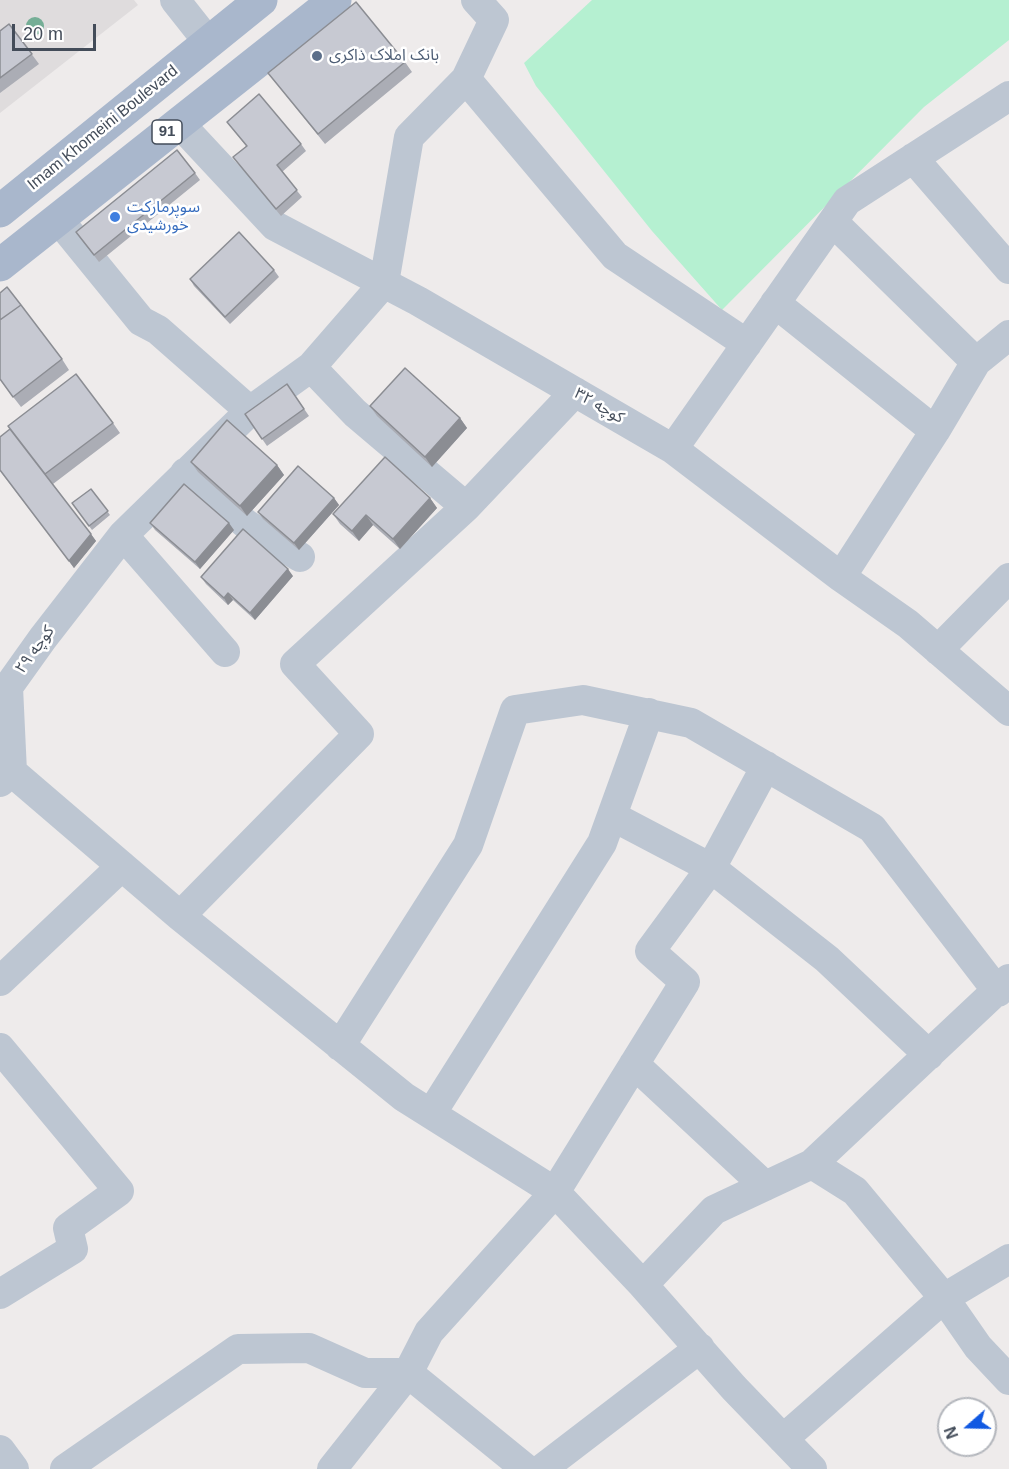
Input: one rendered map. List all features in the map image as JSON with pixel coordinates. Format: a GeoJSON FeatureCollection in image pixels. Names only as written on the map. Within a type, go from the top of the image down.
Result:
{"type":"FeatureCollection","features":[{"type":"Feature","properties":{"kind":"main road","name":"Imam Khomeini Boulevard"},"geometry":{"type":"LineString","coordinates":[[0,211],[261,0]]}},
{"type":"Feature","properties":{"kind":"main road","name":"91"},"geometry":{"type":"LineString","coordinates":[[0,265],[335,0]]}},
{"type":"Feature","properties":{"kind":"street"},"geometry":{"type":"LineString","coordinates":[[176,0],[208,43]]}},
{"type":"Feature","properties":{"kind":"street"},"geometry":{"type":"LineString","coordinates":[[384,283],[409,137],[466,79],[485,10]]}},
{"type":"Feature","properties":{"kind":"street"},"geometry":{"type":"LineString","coordinates":[[466,79],[615,256],[747,344]]}},
{"type":"Feature","properties":{"kind":"street"},"geometry":{"type":"LineString","coordinates":[[673,449],[847,201],[1009,96]]}},
{"type":"Feature","properties":{"kind":"street","name":"کوچه ۳۲"},"geometry":{"type":"LineString","coordinates":[[179,123],[275,226],[384,283],[673,449],[841,577],[908,624],[1009,711]]}},
{"type":"Feature","properties":{"kind":"street"},"geometry":{"type":"LineString","coordinates":[[913,158],[1009,269]]}},
{"type":"Feature","properties":{"kind":"street"},"geometry":{"type":"LineString","coordinates":[[58,219],[141,321],[158,330],[250,411]]}},
{"type":"Feature","properties":{"kind":"street"},"geometry":{"type":"LineString","coordinates":[[833,222],[976,362]]}},
{"type":"Feature","properties":{"kind":"street","name":"کوچه ۲۹"},"geometry":{"type":"LineString","coordinates":[[4,770],[8,687],[42,638],[123,535],[250,411],[311,367],[384,283]]}},
{"type":"Feature","properties":{"kind":"street"},"geometry":{"type":"LineString","coordinates":[[776,303],[935,431]]}},
{"type":"Feature","properties":{"kind":"street"},"geometry":{"type":"LineString","coordinates":[[841,577],[935,431],[976,362],[1009,335]]}},
{"type":"Feature","properties":{"kind":"street"},"geometry":{"type":"LineString","coordinates":[[311,367],[355,413],[466,507]]}},
{"type":"Feature","properties":{"kind":"street"},"geometry":{"type":"LineString","coordinates":[[180,916],[359,734],[295,664],[466,507],[575,392]]}},
{"type":"Feature","properties":{"kind":"street"},"geometry":{"type":"LineString","coordinates":[[185,473],[246,524],[300,557]]}},
{"type":"Feature","properties":{"kind":"street"},"geometry":{"type":"LineString","coordinates":[[123,535],[225,652]]}},
{"type":"Feature","properties":{"kind":"street"},"geometry":{"type":"LineString","coordinates":[[938,650],[1009,578]]}},
{"type":"Feature","properties":{"kind":"street"},"geometry":{"type":"LineString","coordinates":[[340,1046],[468,845],[515,710],[583,700],[691,723],[872,828],[1003,986],[812,1164],[714,1210],[644,1285]]}},
{"type":"Feature","properties":{"kind":"street"},"geometry":{"type":"LineString","coordinates":[[431,1114],[602,843],[649,713]]}},
{"type":"Feature","properties":{"kind":"street"},"geometry":{"type":"LineString","coordinates":[[332,1469],[408,1373],[429,1332],[555,1192],[685,982],[650,951],[711,868],[766,766]]}},
{"type":"Feature","properties":{"kind":"street"},"geometry":{"type":"LineString","coordinates":[[4,770],[404,1097],[555,1192],[644,1285],[812,1469]]}},
{"type":"Feature","properties":{"kind":"street"},"geometry":{"type":"LineString","coordinates":[[612,816],[711,868],[827,959],[929,1055]]}},
{"type":"Feature","properties":{"kind":"street"},"geometry":{"type":"LineString","coordinates":[[0,981],[122,866]]}},
{"type":"Feature","properties":{"kind":"street"},"geometry":{"type":"LineString","coordinates":[[0,1048],[119,1191],[68,1228],[73,1248],[0,1294]]}},
{"type":"Feature","properties":{"kind":"street"},"geometry":{"type":"LineString","coordinates":[[634,1064],[765,1186]]}},
{"type":"Feature","properties":{"kind":"street"},"geometry":{"type":"LineString","coordinates":[[812,1164],[855,1191],[944,1298],[978,1347],[1009,1380]]}},
{"type":"Feature","properties":{"kind":"street"},"geometry":{"type":"LineString","coordinates":[[783,1439],[944,1298],[1009,1259]]}},
{"type":"Feature","properties":{"kind":"street"},"geometry":{"type":"LineString","coordinates":[[64,1469],[238,1349],[309,1348],[365,1373],[408,1373],[526,1469]]}},
{"type":"Feature","properties":{"kind":"street"},"geometry":{"type":"LineString","coordinates":[[542,1469],[700,1348]]}},
{"type":"Feature","properties":{"kind":"street"},"geometry":{"type":"LineString","coordinates":[[0,1450],[14,1469]]}},
{"type":"Feature","properties":{"kind":"shaded area"},"geometry":{"type":"Polygon","coordinates":[[[0,0],[134,0],[138,5],[0,113],[0,0]]]}},
{"type":"Feature","properties":{"kind":"green space"},"geometry":{"type":"Polygon","coordinates":[[[592,0],[1009,0],[1009,40],[924,107],[722,310],[652,231],[536,86],[524,63],[592,0]]]}},
{"type":"Feature","properties":{"kind":"building"},"geometry":{"type":"Polygon","coordinates":[[[356,2],[405,62],[318,134],[268,73],[356,2]]]}},
{"type":"Feature","properties":{"kind":"building"},"geometry":{"type":"Polygon","coordinates":[[[9,24],[32,54],[0,78],[0,31],[9,24]]]}},
{"type":"Feature","properties":{"kind":"building"},"geometry":{"type":"Polygon","coordinates":[[[259,94],[301,144],[277,165],[297,190],[276,209],[233,157],[247,146],[227,122],[259,94]]]}},
{"type":"Feature","properties":{"kind":"building"},"geometry":{"type":"Polygon","coordinates":[[[177,150],[195,173],[94,255],[76,232],[177,150]]]}},
{"type":"Feature","properties":{"kind":"building"},"geometry":{"type":"Polygon","coordinates":[[[239,232],[274,270],[225,317],[190,279],[239,232]]]}},
{"type":"Feature","properties":{"kind":"building"},"geometry":{"type":"Polygon","coordinates":[[[7,287],[21,305],[0,320],[0,293],[7,287]]]}},
{"type":"Feature","properties":{"kind":"building"},"geometry":{"type":"Polygon","coordinates":[[[21,305],[62,359],[13,397],[0,379],[0,320],[21,305]]]}},
{"type":"Feature","properties":{"kind":"building"},"geometry":{"type":"Polygon","coordinates":[[[405,368],[460,418],[425,457],[370,406],[405,368]]]}},
{"type":"Feature","properties":{"kind":"building"},"geometry":{"type":"Polygon","coordinates":[[[76,374],[113,423],[45,474],[8,426],[76,374]]]}},
{"type":"Feature","properties":{"kind":"building"},"geometry":{"type":"Polygon","coordinates":[[[287,384],[304,409],[262,439],[245,414],[287,384]]]}},
{"type":"Feature","properties":{"kind":"building"},"geometry":{"type":"Polygon","coordinates":[[[227,420],[277,465],[240,506],[191,462],[227,420]]]}},
{"type":"Feature","properties":{"kind":"building"},"geometry":{"type":"Polygon","coordinates":[[[10,429],[91,534],[69,561],[0,470],[0,437],[10,429]]]}},
{"type":"Feature","properties":{"kind":"building"},"geometry":{"type":"Polygon","coordinates":[[[385,457],[430,498],[393,539],[366,515],[352,531],[333,514],[385,457]]]}},
{"type":"Feature","properties":{"kind":"building"},"geometry":{"type":"Polygon","coordinates":[[[298,466],[334,498],[294,543],[258,512],[298,466]]]}},
{"type":"Feature","properties":{"kind":"building"},"geometry":{"type":"Polygon","coordinates":[[[184,484],[229,523],[195,562],[150,523],[184,484]]]}},
{"type":"Feature","properties":{"kind":"building"},"geometry":{"type":"Polygon","coordinates":[[[91,489],[108,511],[89,526],[72,503],[91,489]]]}},
{"type":"Feature","properties":{"kind":"building"},"geometry":{"type":"Polygon","coordinates":[[[243,529],[288,569],[250,613],[228,593],[224,598],[201,577],[243,529]]]}},
{"type":"Feature","properties":{"kind":"place","name":"بانک املاک ذاکری"},"geometry":{"type":"Point","coordinates":[317,56]}},
{"type":"Feature","properties":{"kind":"place","name":"سوپرمارکت خورشیدی"},"geometry":{"type":"Point","coordinates":[115,217]}}]}
